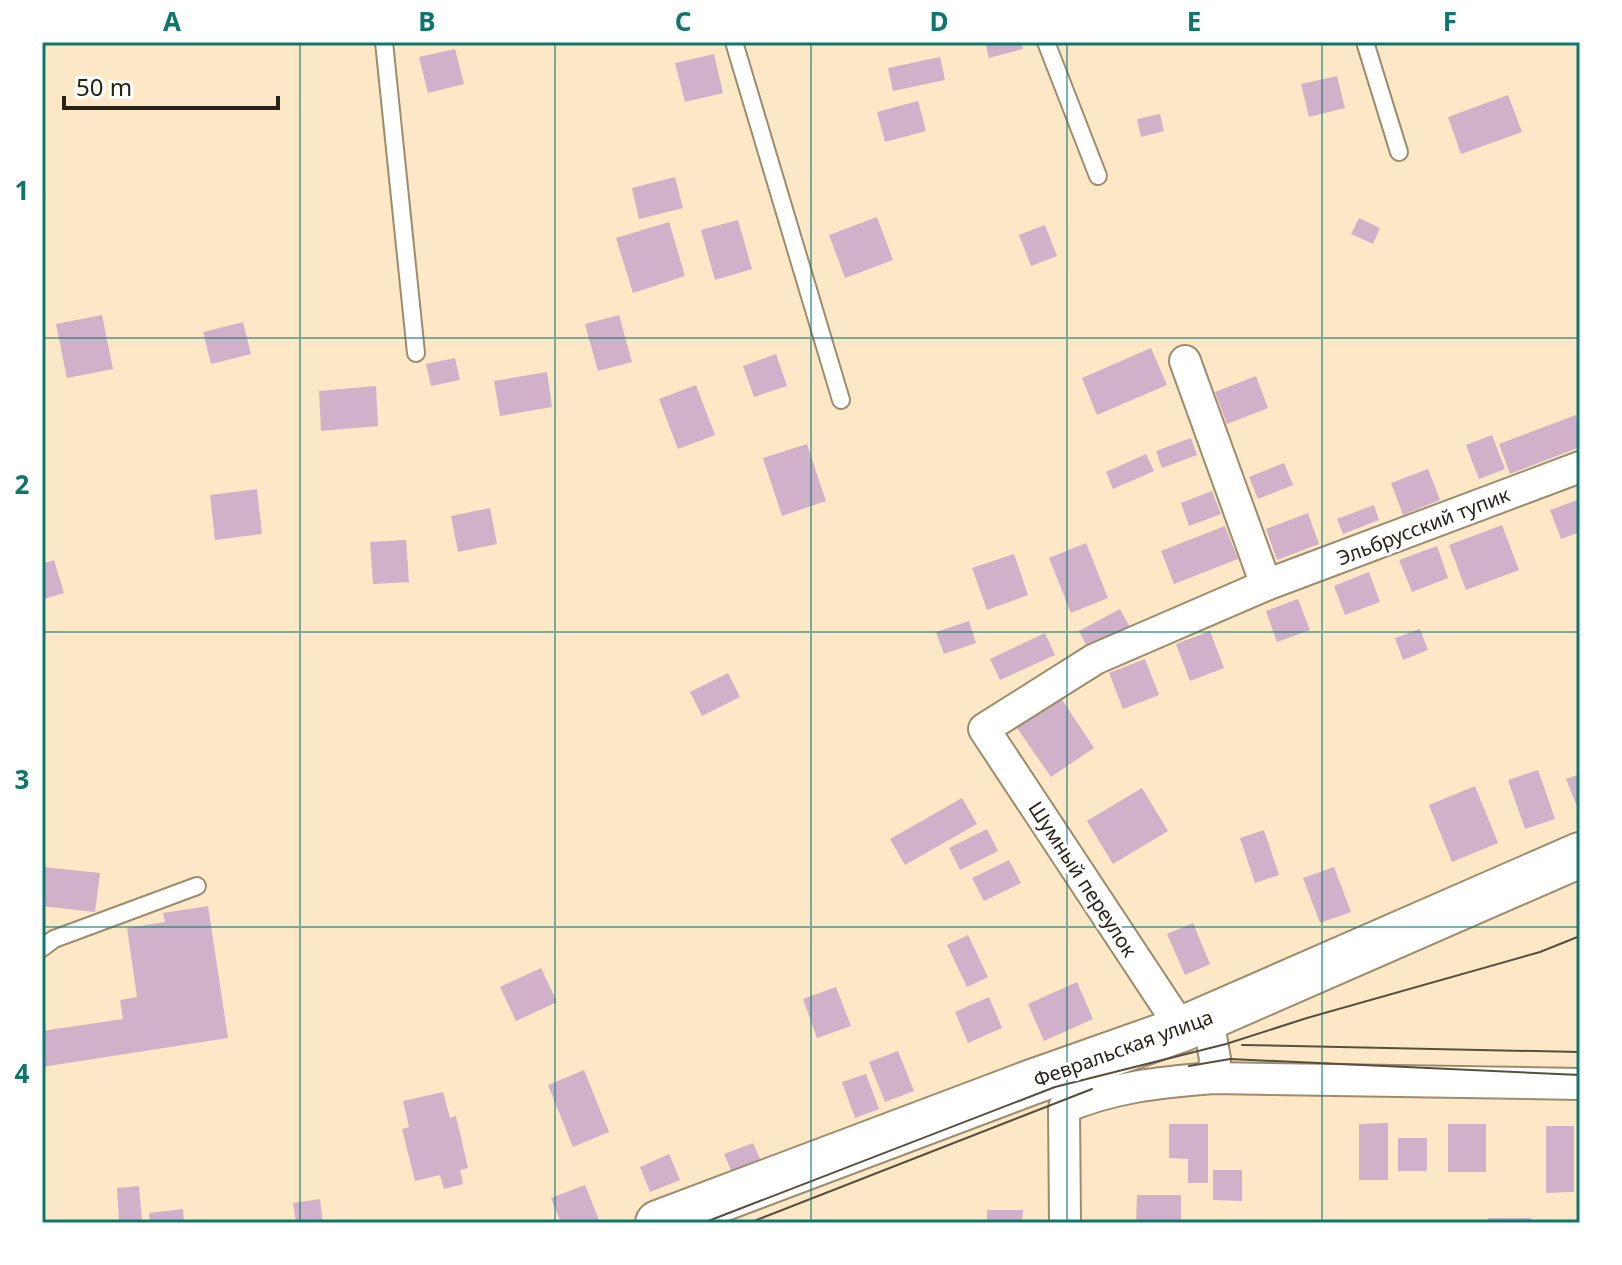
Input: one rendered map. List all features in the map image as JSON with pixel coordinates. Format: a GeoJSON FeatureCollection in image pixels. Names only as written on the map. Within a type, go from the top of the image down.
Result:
{"type":"FeatureCollection","features":[{"type":"Feature","properties":{"kind":"street"},"geometry":{"type":"LineString","coordinates":[[1185,361],[1266,585]]}},
{"type":"Feature","properties":{"kind":"street","name":"Эльбрусский тупик"},"geometry":{"type":"LineString","coordinates":[[984,729],[1095,659],[1266,585],[1580,467]]}},
{"type":"Feature","properties":{"kind":"street","name":"Шумный переулок"},"geometry":{"type":"LineString","coordinates":[[984,729],[1195,1024]]}},
{"type":"Feature","properties":{"kind":"street","name":"Февральская улица"},"geometry":{"type":"LineString","coordinates":[[658,1223],[1195,1024],[1580,855]]}},
{"type":"Feature","properties":{"kind":"street"},"geometry":{"type":"LineString","coordinates":[[1195,1024],[1215,1059],[1213,1078]]}},
{"type":"Feature","properties":{"kind":"street","name":"Февральская улица"},"geometry":{"type":"LineString","coordinates":[[1065,1223],[1064,1108],[1090,1096],[1162,1082],[1213,1078],[1580,1084]]}},
{"type":"Feature","properties":{"kind":"lane"},"geometry":{"type":"LineString","coordinates":[[384,42],[416,353]]}},
{"type":"Feature","properties":{"kind":"lane"},"geometry":{"type":"LineString","coordinates":[[734,42],[841,400]]}},
{"type":"Feature","properties":{"kind":"lane"},"geometry":{"type":"LineString","coordinates":[[1046,42],[1098,176]]}},
{"type":"Feature","properties":{"kind":"lane"},"geometry":{"type":"LineString","coordinates":[[1365,42],[1399,152]]}},
{"type":"Feature","properties":{"kind":"lane"},"geometry":{"type":"LineString","coordinates":[[42,948],[54,939],[197,886]]}},
{"type":"Feature","properties":{"kind":"building"},"geometry":{"type":"Polygon","coordinates":[[[985,42],[1021,42],[1023,49],[989,58],[985,42]]]}},
{"type":"Feature","properties":{"kind":"building"},"geometry":{"type":"Polygon","coordinates":[[[455,49],[464,84],[428,93],[419,57],[455,49]]]}},
{"type":"Feature","properties":{"kind":"building"},"geometry":{"type":"Polygon","coordinates":[[[714,54],[723,93],[685,102],[675,63],[714,54]]]}},
{"type":"Feature","properties":{"kind":"building"},"geometry":{"type":"Polygon","coordinates":[[[940,57],[945,80],[893,91],[888,68],[940,57]]]}},
{"type":"Feature","properties":{"kind":"building"},"geometry":{"type":"Polygon","coordinates":[[[1337,76],[1345,108],[1309,117],[1301,84],[1337,76]]]}},
{"type":"Feature","properties":{"kind":"building"},"geometry":{"type":"Polygon","coordinates":[[[1508,95],[1522,132],[1461,154],[1448,117],[1508,95]]]}},
{"type":"Feature","properties":{"kind":"building"},"geometry":{"type":"Polygon","coordinates":[[[918,101],[926,131],[885,142],[877,112],[918,101]]]}},
{"type":"Feature","properties":{"kind":"building"},"geometry":{"type":"Polygon","coordinates":[[[1160,114],[1164,131],[1141,137],[1137,119],[1160,114]]]}},
{"type":"Feature","properties":{"kind":"building"},"geometry":{"type":"Polygon","coordinates":[[[675,177],[683,208],[639,219],[632,188],[675,177]]]}},
{"type":"Feature","properties":{"kind":"building"},"geometry":{"type":"Polygon","coordinates":[[[877,217],[893,260],[845,278],[829,235],[877,217]]]}},
{"type":"Feature","properties":{"kind":"building"},"geometry":{"type":"Polygon","coordinates":[[[1359,218],[1380,228],[1373,244],[1351,234],[1359,218]]]}},
{"type":"Feature","properties":{"kind":"building"},"geometry":{"type":"Polygon","coordinates":[[[738,220],[752,269],[715,280],[701,230],[738,220]]]}},
{"type":"Feature","properties":{"kind":"building"},"geometry":{"type":"Polygon","coordinates":[[[669,222],[685,276],[633,293],[616,238],[669,222]]]}},
{"type":"Feature","properties":{"kind":"building"},"geometry":{"type":"Polygon","coordinates":[[[1045,225],[1057,256],[1031,266],[1019,235],[1045,225]]]}},
{"type":"Feature","properties":{"kind":"building"},"geometry":{"type":"Polygon","coordinates":[[[102,315],[113,369],[67,378],[56,324],[102,315]]]}},
{"type":"Feature","properties":{"kind":"building"},"geometry":{"type":"Polygon","coordinates":[[[619,315],[632,362],[598,371],[585,324],[619,315]]]}},
{"type":"Feature","properties":{"kind":"building"},"geometry":{"type":"Polygon","coordinates":[[[243,322],[251,354],[211,364],[203,332],[243,322]]]}},
{"type":"Feature","properties":{"kind":"building"},"geometry":{"type":"Polygon","coordinates":[[[1151,348],[1167,385],[1097,415],[1082,378],[1151,348]]]}},
{"type":"Feature","properties":{"kind":"building"},"geometry":{"type":"Polygon","coordinates":[[[776,354],[787,386],[754,397],[743,366],[776,354]]]}},
{"type":"Feature","properties":{"kind":"building"},"geometry":{"type":"Polygon","coordinates":[[[455,358],[460,380],[431,386],[426,364],[455,358]]]}},
{"type":"Feature","properties":{"kind":"building"},"geometry":{"type":"Polygon","coordinates":[[[547,372],[552,407],[500,416],[494,381],[547,372]]]}},
{"type":"Feature","properties":{"kind":"building"},"geometry":{"type":"Polygon","coordinates":[[[1256,376],[1268,408],[1227,424],[1215,392],[1256,376]]]}},
{"type":"Feature","properties":{"kind":"building"},"geometry":{"type":"Polygon","coordinates":[[[696,385],[715,435],[678,449],[659,399],[696,385]]]}},
{"type":"Feature","properties":{"kind":"building"},"geometry":{"type":"Polygon","coordinates":[[[376,386],[378,426],[321,431],[319,391],[376,386]]]}},
{"type":"Feature","properties":{"kind":"building"},"geometry":{"type":"Polygon","coordinates":[[[1576,415],[1580,426],[1580,447],[1510,474],[1499,444],[1576,415]]]}},
{"type":"Feature","properties":{"kind":"building"},"geometry":{"type":"Polygon","coordinates":[[[1492,435],[1505,469],[1479,479],[1466,445],[1492,435]]]}},
{"type":"Feature","properties":{"kind":"building"},"geometry":{"type":"Polygon","coordinates":[[[1191,438],[1197,455],[1162,468],[1156,451],[1191,438]]]}},
{"type":"Feature","properties":{"kind":"building"},"geometry":{"type":"Polygon","coordinates":[[[807,444],[826,501],[782,516],[763,458],[807,444]]]}},
{"type":"Feature","properties":{"kind":"building"},"geometry":{"type":"Polygon","coordinates":[[[1146,454],[1154,471],[1113,489],[1106,472],[1146,454]]]}},
{"type":"Feature","properties":{"kind":"building"},"geometry":{"type":"Polygon","coordinates":[[[1284,463],[1293,485],[1258,499],[1249,477],[1284,463]]]}},
{"type":"Feature","properties":{"kind":"building"},"geometry":{"type":"Polygon","coordinates":[[[1428,469],[1440,500],[1403,515],[1391,483],[1428,469]]]}},
{"type":"Feature","properties":{"kind":"building"},"geometry":{"type":"Polygon","coordinates":[[[257,489],[262,534],[215,540],[210,495],[257,489]]]}},
{"type":"Feature","properties":{"kind":"building"},"geometry":{"type":"Polygon","coordinates":[[[1212,491],[1221,514],[1189,526],[1181,503],[1212,491]]]}},
{"type":"Feature","properties":{"kind":"building"},"geometry":{"type":"Polygon","coordinates":[[[1580,499],[1580,532],[1561,539],[1550,510],[1580,499]]]}},
{"type":"Feature","properties":{"kind":"building"},"geometry":{"type":"Polygon","coordinates":[[[1374,505],[1379,520],[1343,534],[1337,519],[1374,505]]]}},
{"type":"Feature","properties":{"kind":"building"},"geometry":{"type":"Polygon","coordinates":[[[490,508],[497,544],[458,552],[451,516],[490,508]]]}},
{"type":"Feature","properties":{"kind":"building"},"geometry":{"type":"Polygon","coordinates":[[[1308,513],[1319,544],[1277,560],[1266,529],[1308,513]]]}},
{"type":"Feature","properties":{"kind":"building"},"geometry":{"type":"Polygon","coordinates":[[[1502,525],[1519,570],[1466,590],[1449,545],[1502,525]]]}},
{"type":"Feature","properties":{"kind":"building"},"geometry":{"type":"Polygon","coordinates":[[[1225,526],[1238,559],[1174,584],[1161,551],[1225,526]]]}},
{"type":"Feature","properties":{"kind":"building"},"geometry":{"type":"Polygon","coordinates":[[[406,540],[409,582],[373,584],[370,542],[406,540]]]}},
{"type":"Feature","properties":{"kind":"building"},"geometry":{"type":"Polygon","coordinates":[[[1086,543],[1108,598],[1071,613],[1049,558],[1086,543]]]}},
{"type":"Feature","properties":{"kind":"building"},"geometry":{"type":"Polygon","coordinates":[[[1437,546],[1448,578],[1412,592],[1399,560],[1437,546]]]}},
{"type":"Feature","properties":{"kind":"building"},"geometry":{"type":"Polygon","coordinates":[[[1014,554],[1028,595],[987,610],[972,568],[1014,554]]]}},
{"type":"Feature","properties":{"kind":"building"},"geometry":{"type":"Polygon","coordinates":[[[54,560],[64,593],[44,599],[42,564],[54,560]]]}},
{"type":"Feature","properties":{"kind":"building"},"geometry":{"type":"Polygon","coordinates":[[[1369,572],[1380,602],[1345,615],[1334,586],[1369,572]]]}},
{"type":"Feature","properties":{"kind":"building"},"geometry":{"type":"Polygon","coordinates":[[[1298,599],[1310,630],[1277,642],[1266,611],[1298,599]]]}},
{"type":"Feature","properties":{"kind":"building"},"geometry":{"type":"Polygon","coordinates":[[[1120,609],[1131,629],[1089,651],[1079,631],[1120,609]]]}},
{"type":"Feature","properties":{"kind":"building"},"geometry":{"type":"Polygon","coordinates":[[[969,621],[976,643],[944,654],[936,632],[969,621]]]}},
{"type":"Feature","properties":{"kind":"building"},"geometry":{"type":"Polygon","coordinates":[[[1420,629],[1428,650],[1403,660],[1395,638],[1420,629]]]}},
{"type":"Feature","properties":{"kind":"building"},"geometry":{"type":"Polygon","coordinates":[[[1210,631],[1224,668],[1190,681],[1176,644],[1210,631]]]}},
{"type":"Feature","properties":{"kind":"building"},"geometry":{"type":"Polygon","coordinates":[[[1045,633],[1055,655],[1000,680],[990,659],[1045,633]]]}},
{"type":"Feature","properties":{"kind":"building"},"geometry":{"type":"Polygon","coordinates":[[[1145,659],[1159,695],[1123,709],[1109,673],[1145,659]]]}},
{"type":"Feature","properties":{"kind":"building"},"geometry":{"type":"Polygon","coordinates":[[[728,673],[740,697],[702,716],[690,692],[728,673]]]}},
{"type":"Feature","properties":{"kind":"building"},"geometry":{"type":"Polygon","coordinates":[[[1059,695],[1094,748],[1051,777],[1015,725],[1059,695]]]}},
{"type":"Feature","properties":{"kind":"building"},"geometry":{"type":"Polygon","coordinates":[[[1538,770],[1555,819],[1525,829],[1508,780],[1538,770]]]}},
{"type":"Feature","properties":{"kind":"building"},"geometry":{"type":"Polygon","coordinates":[[[1580,774],[1580,808],[1578,809],[1566,779],[1580,774]]]}},
{"type":"Feature","properties":{"kind":"building"},"geometry":{"type":"Polygon","coordinates":[[[1475,786],[1498,843],[1452,862],[1429,805],[1475,786]]]}},
{"type":"Feature","properties":{"kind":"building"},"geometry":{"type":"Polygon","coordinates":[[[1142,788],[1168,831],[1113,864],[1087,821],[1142,788]]]}},
{"type":"Feature","properties":{"kind":"building"},"geometry":{"type":"Polygon","coordinates":[[[962,798],[977,824],[905,865],[890,839],[962,798]]]}},
{"type":"Feature","properties":{"kind":"building"},"geometry":{"type":"Polygon","coordinates":[[[987,829],[998,851],[960,870],[949,848],[987,829]]]}},
{"type":"Feature","properties":{"kind":"building"},"geometry":{"type":"Polygon","coordinates":[[[1264,830],[1279,875],[1255,883],[1240,838],[1264,830]]]}},
{"type":"Feature","properties":{"kind":"building"},"geometry":{"type":"Polygon","coordinates":[[[1009,860],[1021,883],[984,901],[972,878],[1009,860]]]}},
{"type":"Feature","properties":{"kind":"building"},"geometry":{"type":"Polygon","coordinates":[[[42,867],[100,873],[95,912],[42,906],[42,867]]]}},
{"type":"Feature","properties":{"kind":"building"},"geometry":{"type":"Polygon","coordinates":[[[1334,867],[1351,912],[1320,923],[1303,878],[1334,867]]]}},
{"type":"Feature","properties":{"kind":"building"},"geometry":{"type":"Polygon","coordinates":[[[208,906],[228,1038],[42,1067],[42,1031],[123,1019],[120,1000],[137,997],[127,928],[165,922],[163,913],[208,906]]]}},
{"type":"Feature","properties":{"kind":"building"},"geometry":{"type":"Polygon","coordinates":[[[1193,923],[1210,964],[1185,975],[1167,934],[1193,923]]]}},
{"type":"Feature","properties":{"kind":"building"},"geometry":{"type":"Polygon","coordinates":[[[968,935],[988,977],[967,987],[947,945],[968,935]]]}},
{"type":"Feature","properties":{"kind":"building"},"geometry":{"type":"Polygon","coordinates":[[[541,968],[557,1002],[516,1021],[500,987],[541,968]]]}},
{"type":"Feature","properties":{"kind":"building"},"geometry":{"type":"Polygon","coordinates":[[[1077,982],[1093,1019],[1044,1041],[1028,1004],[1077,982]]]}},
{"type":"Feature","properties":{"kind":"building"},"geometry":{"type":"Polygon","coordinates":[[[836,987],[851,1026],[817,1038],[803,999],[836,987]]]}},
{"type":"Feature","properties":{"kind":"building"},"geometry":{"type":"Polygon","coordinates":[[[989,997],[1002,1028],[968,1043],[955,1012],[989,997]]]}},
{"type":"Feature","properties":{"kind":"building"},"geometry":{"type":"Polygon","coordinates":[[[898,1051],[914,1091],[885,1102],[869,1062],[898,1051]]]}},
{"type":"Feature","properties":{"kind":"building"},"geometry":{"type":"Polygon","coordinates":[[[584,1070],[609,1132],[573,1147],[548,1085],[584,1070]]]}},
{"type":"Feature","properties":{"kind":"building"},"geometry":{"type":"Polygon","coordinates":[[[866,1074],[879,1109],[855,1118],[842,1082],[866,1074]]]}},
{"type":"Feature","properties":{"kind":"building"},"geometry":{"type":"Polygon","coordinates":[[[443,1092],[450,1118],[456,1116],[468,1168],[460,1170],[463,1184],[444,1189],[440,1175],[415,1181],[402,1129],[409,1127],[403,1101],[443,1092]]]}},
{"type":"Feature","properties":{"kind":"building"},"geometry":{"type":"Polygon","coordinates":[[[1388,1123],[1388,1180],[1359,1180],[1359,1124],[1388,1123]]]}},
{"type":"Feature","properties":{"kind":"building"},"geometry":{"type":"Polygon","coordinates":[[[1169,1124],[1208,1124],[1208,1183],[1188,1183],[1188,1159],[1169,1158],[1169,1124]]]}},
{"type":"Feature","properties":{"kind":"building"},"geometry":{"type":"Polygon","coordinates":[[[1448,1124],[1486,1124],[1486,1172],[1448,1172],[1448,1124]]]}},
{"type":"Feature","properties":{"kind":"building"},"geometry":{"type":"Polygon","coordinates":[[[1546,1126],[1574,1126],[1574,1192],[1546,1193],[1546,1126]]]}},
{"type":"Feature","properties":{"kind":"building"},"geometry":{"type":"Polygon","coordinates":[[[1398,1138],[1427,1138],[1427,1171],[1398,1171],[1398,1138]]]}},
{"type":"Feature","properties":{"kind":"building"},"geometry":{"type":"Polygon","coordinates":[[[753,1143],[761,1161],[732,1173],[724,1154],[753,1143]]]}},
{"type":"Feature","properties":{"kind":"building"},"geometry":{"type":"Polygon","coordinates":[[[669,1154],[680,1180],[650,1192],[640,1167],[669,1154]]]}},
{"type":"Feature","properties":{"kind":"building"},"geometry":{"type":"Polygon","coordinates":[[[1213,1170],[1242,1170],[1242,1201],[1213,1200],[1213,1170]]]}},
{"type":"Feature","properties":{"kind":"building"},"geometry":{"type":"Polygon","coordinates":[[[585,1185],[599,1220],[561,1223],[551,1198],[585,1185]]]}},
{"type":"Feature","properties":{"kind":"building"},"geometry":{"type":"Polygon","coordinates":[[[139,1186],[142,1220],[119,1222],[117,1188],[139,1186]]]}},
{"type":"Feature","properties":{"kind":"building"},"geometry":{"type":"Polygon","coordinates":[[[1137,1195],[1181,1195],[1181,1223],[1136,1223],[1137,1195]]]}},
{"type":"Feature","properties":{"kind":"building"},"geometry":{"type":"Polygon","coordinates":[[[320,1199],[323,1223],[296,1223],[293,1203],[320,1199]]]}},
{"type":"Feature","properties":{"kind":"building"},"geometry":{"type":"Polygon","coordinates":[[[183,1209],[184,1223],[150,1223],[149,1213],[183,1209]]]}},
{"type":"Feature","properties":{"kind":"building"},"geometry":{"type":"Polygon","coordinates":[[[987,1210],[1023,1210],[1022,1223],[987,1223],[987,1210]]]}},
{"type":"Feature","properties":{"kind":"building"},"geometry":{"type":"Polygon","coordinates":[[[1488,1218],[1531,1218],[1531,1223],[1488,1223],[1488,1218]]]}},
{"type":"Feature","properties":{"kind":"tram line"},"geometry":{"type":"LineString","coordinates":[[703,1223],[1055,1087],[1226,1044],[1540,952],[1580,936]]}},
{"type":"Feature","properties":{"kind":"tram line"},"geometry":{"type":"LineString","coordinates":[[1242,1045],[1580,1052]]}},
{"type":"Feature","properties":{"kind":"tram line"},"geometry":{"type":"LineString","coordinates":[[1189,1066],[1230,1059],[1580,1075]]}},
{"type":"Feature","properties":{"kind":"tram line"},"geometry":{"type":"LineString","coordinates":[[749,1223],[1092,1089]]}}]}
